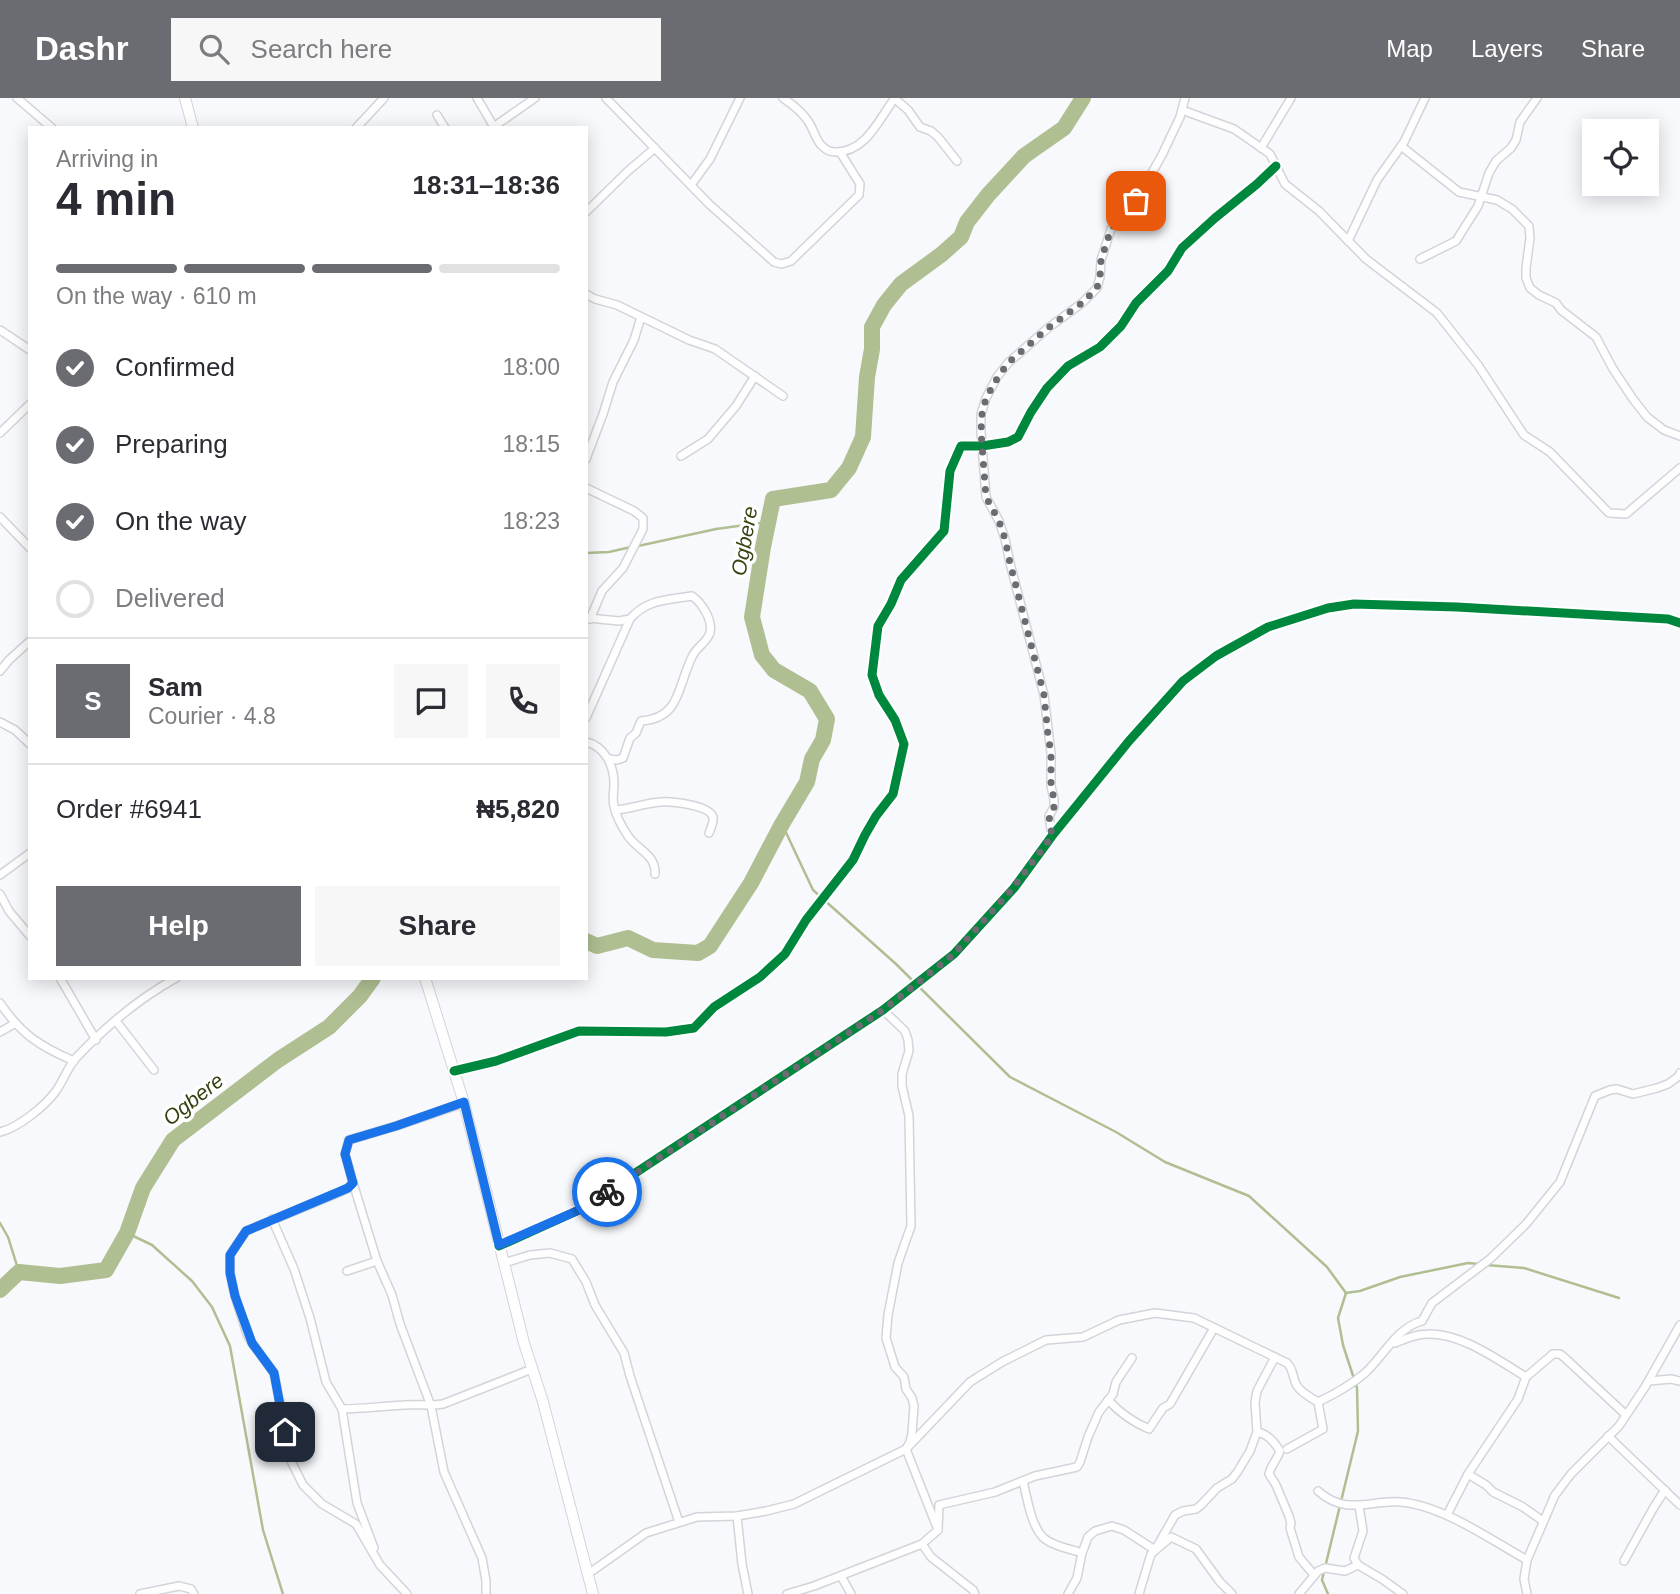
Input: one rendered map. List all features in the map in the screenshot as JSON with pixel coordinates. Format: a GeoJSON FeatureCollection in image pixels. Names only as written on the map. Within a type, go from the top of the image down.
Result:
{"type":"FeatureCollection","features":[{"type":"Feature","properties":{"kind":"main road"},"geometry":{"type":"LineString","coordinates":[[185,98],[192,126]]}},
{"type":"Feature","properties":{"kind":"main road"},"geometry":{"type":"LineString","coordinates":[[426,980],[464,1102],[499,1245],[593,1594]]}},
{"type":"Feature","properties":{"kind":"street"},"geometry":{"type":"LineString","coordinates":[[17,98],[50,126]]}},
{"type":"Feature","properties":{"kind":"street"},"geometry":{"type":"LineString","coordinates":[[358,126],[384,98]]}},
{"type":"Feature","properties":{"kind":"street"},"geometry":{"type":"LineString","coordinates":[[477,98],[492,126]]}},
{"type":"Feature","properties":{"kind":"street"},"geometry":{"type":"LineString","coordinates":[[494,126],[535,98]]}},
{"type":"Feature","properties":{"kind":"street"},"geometry":{"type":"LineString","coordinates":[[606,98],[709,204],[774,262],[782,264],[791,261],[859,195],[860,184],[840,152]]}},
{"type":"Feature","properties":{"kind":"street"},"geometry":{"type":"LineString","coordinates":[[691,185],[710,159],[740,98]]}},
{"type":"Feature","properties":{"kind":"street"},"geometry":{"type":"LineString","coordinates":[[783,98],[807,118],[818,142],[831,152],[852,150],[863,143],[895,98],[920,127],[938,137],[957,161]]}},
{"type":"Feature","properties":{"kind":"street"},"geometry":{"type":"LineString","coordinates":[[1052,836],[1049,816],[1054,807],[1054,799],[1044,695],[1005,539],[986,497],[982,414],[986,398],[1008,363],[1097,288],[1101,260],[1111,229],[1136,201],[1162,155],[1185,98]]}},
{"type":"Feature","properties":{"kind":"street"},"geometry":{"type":"LineString","coordinates":[[1261,148],[1291,98]]}},
{"type":"Feature","properties":{"kind":"street"},"geometry":{"type":"LineString","coordinates":[[1348,241],[1377,180],[1401,146],[1425,98]]}},
{"type":"Feature","properties":{"kind":"street"},"geometry":{"type":"LineString","coordinates":[[1420,259],[1455,241],[1471,219],[1489,173],[1496,161],[1511,148],[1516,140],[1520,122],[1537,98]]}},
{"type":"Feature","properties":{"kind":"street"},"geometry":{"type":"LineString","coordinates":[[1182,110],[1234,129],[1270,154],[1285,184],[1319,211],[1366,259],[1437,313],[1478,365],[1524,435],[1550,452],[1609,513],[1626,514],[1680,468]]}},
{"type":"Feature","properties":{"kind":"street"},"geometry":{"type":"LineString","coordinates":[[437,116],[444,126]]}},
{"type":"Feature","properties":{"kind":"street"},"geometry":{"type":"LineString","coordinates":[[1401,146],[1459,192],[1497,200],[1512,209],[1529,226],[1526,278],[1530,288],[1556,303],[1596,337],[1647,417],[1664,430],[1680,436]]}},
{"type":"Feature","properties":{"kind":"street"},"geometry":{"type":"LineString","coordinates":[[588,210],[655,148]]}},
{"type":"Feature","properties":{"kind":"street"},"geometry":{"type":"LineString","coordinates":[[454,1071],[496,1060],[579,1031],[666,1032],[694,1028],[713,1007],[760,977],[785,954],[806,920],[853,860],[876,816],[893,794],[904,744],[872,675],[878,626],[901,580],[944,531],[950,471],[961,446],[982,446],[1007,442],[1018,437],[1047,388],[1068,366],[1100,347],[1121,326],[1136,303],[1168,271],[1182,248],[1276,166]]}},
{"type":"Feature","properties":{"kind":"street"},"geometry":{"type":"LineString","coordinates":[[588,295],[715,349],[783,396]]}},
{"type":"Feature","properties":{"kind":"street"},"geometry":{"type":"LineString","coordinates":[[588,454],[612,382],[634,340],[641,317]]}},
{"type":"Feature","properties":{"kind":"street"},"geometry":{"type":"LineString","coordinates":[[0,330],[28,349]]}},
{"type":"Feature","properties":{"kind":"street"},"geometry":{"type":"LineString","coordinates":[[681,456],[708,439],[736,406],[755,376]]}},
{"type":"Feature","properties":{"kind":"street"},"geometry":{"type":"LineString","coordinates":[[0,433],[28,406]]}},
{"type":"Feature","properties":{"kind":"street"},"geometry":{"type":"LineString","coordinates":[[588,489],[643,518],[643,529],[628,559],[602,591],[588,618],[619,621],[630,619]]}},
{"type":"Feature","properties":{"kind":"street"},"geometry":{"type":"LineString","coordinates":[[0,517],[28,547]]}},
{"type":"Feature","properties":{"kind":"street"},"geometry":{"type":"LineString","coordinates":[[588,714],[630,619],[637,611],[654,601],[692,596],[696,598],[709,617],[710,633],[694,653],[673,706],[663,716],[640,721],[623,758],[609,759]]}},
{"type":"Feature","properties":{"kind":"street"},"geometry":{"type":"LineString","coordinates":[[499,1245],[579,1210],[883,1010],[954,954],[1013,888],[1129,741],[1184,681],[1216,656],[1268,627],[1328,608],[1354,604],[1471,607],[1668,619],[1680,623]]}},
{"type":"Feature","properties":{"kind":"street"},"geometry":{"type":"LineString","coordinates":[[0,671],[28,643]]}},
{"type":"Feature","properties":{"kind":"street"},"geometry":{"type":"LineString","coordinates":[[0,722],[15,730],[28,742]]}},
{"type":"Feature","properties":{"kind":"street"},"geometry":{"type":"LineString","coordinates":[[588,743],[609,759],[614,782],[615,810],[629,838],[650,856],[655,865],[655,874]]}},
{"type":"Feature","properties":{"kind":"street"},"geometry":{"type":"LineString","coordinates":[[615,810],[659,802],[682,803],[708,809],[713,824],[709,833]]}},
{"type":"Feature","properties":{"kind":"street"},"geometry":{"type":"LineString","coordinates":[[0,875],[28,854]]}},
{"type":"Feature","properties":{"kind":"street"},"geometry":{"type":"LineString","coordinates":[[0,894],[9,911],[28,934]]}},
{"type":"Feature","properties":{"kind":"street"},"geometry":{"type":"LineString","coordinates":[[61,980],[96,1040]]}},
{"type":"Feature","properties":{"kind":"street"},"geometry":{"type":"LineString","coordinates":[[0,1132],[8,1130],[38,1110],[55,1093],[74,1061],[132,1006],[173,980]]}},
{"type":"Feature","properties":{"kind":"street"},"geometry":{"type":"LineString","coordinates":[[0,1003],[14,1024],[30,1038],[52,1052],[74,1061]]}},
{"type":"Feature","properties":{"kind":"street"},"geometry":{"type":"LineString","coordinates":[[883,1010],[905,1031],[909,1051],[902,1074],[902,1086],[909,1116],[911,1226],[898,1263],[886,1338],[895,1367],[904,1377],[914,1406],[912,1433],[906,1449]]}},
{"type":"Feature","properties":{"kind":"street"},"geometry":{"type":"LineString","coordinates":[[116,1021],[154,1070]]}},
{"type":"Feature","properties":{"kind":"street"},"geometry":{"type":"LineString","coordinates":[[0,1032],[14,1024]]}},
{"type":"Feature","properties":{"kind":"street"},"geometry":{"type":"LineString","coordinates":[[1318,1402],[1337,1393],[1365,1373],[1407,1327],[1422,1321],[1432,1303],[1490,1259],[1526,1224],[1560,1182],[1595,1096],[1617,1089],[1633,1094],[1657,1088],[1668,1084],[1680,1073]]}},
{"type":"Feature","properties":{"kind":"street"},"geometry":{"type":"LineString","coordinates":[[464,1102],[349,1140],[345,1154],[377,1261],[430,1406],[444,1472],[482,1558],[486,1594]]}},
{"type":"Feature","properties":{"kind":"street"},"geometry":{"type":"LineString","coordinates":[[353,1183],[338,1193],[246,1231],[230,1255],[230,1273],[235,1296],[252,1343],[274,1373],[291,1461],[303,1485],[323,1504],[356,1524],[380,1565],[407,1594]]}},
{"type":"Feature","properties":{"kind":"street"},"geometry":{"type":"LineString","coordinates":[[272,1219],[294,1269],[326,1382],[342,1409],[357,1503],[380,1565]]}},
{"type":"Feature","properties":{"kind":"street"},"geometry":{"type":"LineString","coordinates":[[504,1263],[550,1252],[572,1259],[586,1282],[595,1305],[624,1353],[629,1376],[679,1522]]}},
{"type":"Feature","properties":{"kind":"street"},"geometry":{"type":"LineString","coordinates":[[347,1271],[377,1261]]}},
{"type":"Feature","properties":{"kind":"street"},"geometry":{"type":"LineString","coordinates":[[588,1574],[646,1533],[697,1517],[737,1516],[794,1504],[906,1449],[970,1382],[1002,1362],[1045,1340],[1083,1337],[1119,1320],[1154,1313],[1194,1318],[1291,1367],[1295,1383],[1318,1402],[1323,1429],[1287,1449]]}},
{"type":"Feature","properties":{"kind":"street"},"geometry":{"type":"LineString","coordinates":[[1527,1594],[1524,1579],[1527,1560],[1555,1494],[1626,1415],[1649,1381],[1680,1325]]}},
{"type":"Feature","properties":{"kind":"street"},"geometry":{"type":"LineString","coordinates":[[1108,1401],[1149,1429],[1163,1408],[1170,1404],[1214,1328]]}},
{"type":"Feature","properties":{"kind":"street"},"geometry":{"type":"LineString","coordinates":[[1390,1345],[1423,1334],[1439,1334],[1459,1340],[1526,1377]]}},
{"type":"Feature","properties":{"kind":"street"},"geometry":{"type":"LineString","coordinates":[[1447,1515],[1468,1474],[1518,1399],[1526,1377],[1553,1354],[1560,1354],[1626,1415]]}},
{"type":"Feature","properties":{"kind":"street"},"geometry":{"type":"LineString","coordinates":[[1155,1550],[1175,1515],[1201,1506],[1217,1488],[1232,1479],[1250,1451],[1257,1432],[1255,1402],[1262,1380],[1275,1357]]}},
{"type":"Feature","properties":{"kind":"street"},"geometry":{"type":"LineString","coordinates":[[787,1594],[816,1590],[841,1576],[922,1544],[938,1530],[939,1505],[995,1492],[1035,1476],[1077,1467],[1099,1412],[1113,1394],[1116,1382],[1132,1358]]}},
{"type":"Feature","properties":{"kind":"street"},"geometry":{"type":"LineString","coordinates":[[342,1409],[443,1404],[532,1369]]}},
{"type":"Feature","properties":{"kind":"street"},"geometry":{"type":"LineString","coordinates":[[1649,1381],[1680,1381]]}},
{"type":"Feature","properties":{"kind":"street"},"geometry":{"type":"LineString","coordinates":[[1257,1432],[1270,1437],[1280,1451],[1269,1474],[1289,1516],[1299,1557],[1314,1575]]}},
{"type":"Feature","properties":{"kind":"street"},"geometry":{"type":"LineString","coordinates":[[1608,1436],[1680,1505]]}},
{"type":"Feature","properties":{"kind":"street"},"geometry":{"type":"LineString","coordinates":[[906,1449],[938,1530]]}},
{"type":"Feature","properties":{"kind":"street"},"geometry":{"type":"LineString","coordinates":[[1468,1474],[1543,1521]]}},
{"type":"Feature","properties":{"kind":"street"},"geometry":{"type":"LineString","coordinates":[[1023,1481],[1033,1519],[1045,1539],[1082,1553]]}},
{"type":"Feature","properties":{"kind":"street"},"geometry":{"type":"LineString","coordinates":[[1624,1561],[1665,1490]]}},
{"type":"Feature","properties":{"kind":"street"},"geometry":{"type":"LineString","coordinates":[[1318,1491],[1334,1502],[1359,1506],[1399,1502],[1423,1507],[1447,1515],[1527,1560]]}},
{"type":"Feature","properties":{"kind":"street"},"geometry":{"type":"LineString","coordinates":[[1359,1506],[1364,1525],[1354,1558],[1358,1565],[1403,1594]]}},
{"type":"Feature","properties":{"kind":"street"},"geometry":{"type":"LineString","coordinates":[[737,1516],[748,1594]]}},
{"type":"Feature","properties":{"kind":"street"},"geometry":{"type":"LineString","coordinates":[[1068,1594],[1077,1577],[1088,1536],[1095,1531],[1112,1526],[1124,1530],[1155,1550]]}},
{"type":"Feature","properties":{"kind":"street"},"geometry":{"type":"LineString","coordinates":[[1139,1594],[1151,1554],[1171,1537],[1196,1549],[1231,1594]]}},
{"type":"Feature","properties":{"kind":"street"},"geometry":{"type":"LineString","coordinates":[[922,1544],[931,1557],[975,1594]]}},
{"type":"Feature","properties":{"kind":"street"},"geometry":{"type":"LineString","coordinates":[[1299,1594],[1318,1571],[1325,1568],[1345,1572],[1358,1565]]}},
{"type":"Feature","properties":{"kind":"street"},"geometry":{"type":"LineString","coordinates":[[841,1576],[851,1594]]}},
{"type":"Feature","properties":{"kind":"street"},"geometry":{"type":"LineString","coordinates":[[139,1594],[178,1586],[191,1589],[194,1594]]}},
{"type":"Feature","properties":{"kind":"waterway","name":"Ogbere"},"geometry":{"type":"LineString","coordinates":[[588,942],[597,946],[628,938],[653,950],[698,953],[710,946],[751,883],[807,782],[812,759],[823,740],[827,719],[810,691],[774,670],[762,655],[752,617],[773,499],[831,490],[849,468],[863,437],[872,327],[884,305],[901,284],[961,237],[967,222],[988,195],[1024,156],[1064,128],[1083,98]]}},
{"type":"Feature","properties":{"kind":"waterway"},"geometry":{"type":"LineString","coordinates":[[638,546],[716,529],[768,522]]}},
{"type":"Feature","properties":{"kind":"waterway"},"geometry":{"type":"LineString","coordinates":[[588,553],[631,547]]}},
{"type":"Feature","properties":{"kind":"waterway"},"geometry":{"type":"LineString","coordinates":[[782,824],[813,890],[896,964],[1010,1077],[1116,1132],[1165,1162],[1249,1196],[1327,1267],[1346,1293]]}},
{"type":"Feature","properties":{"kind":"waterway","name":"Ogbere"},"geometry":{"type":"LineString","coordinates":[[0,1290],[19,1272],[60,1276],[106,1270],[127,1233],[143,1188],[173,1140],[278,1060],[329,1027],[360,996],[372,980]]}},
{"type":"Feature","properties":{"kind":"waterway"},"geometry":{"type":"LineString","coordinates":[[0,1223],[8,1237],[19,1272]]}},
{"type":"Feature","properties":{"kind":"waterway"},"geometry":{"type":"LineString","coordinates":[[127,1233],[152,1245],[192,1281],[212,1307],[230,1346],[263,1530],[283,1594]]}},
{"type":"Feature","properties":{"kind":"waterway"},"geometry":{"type":"LineString","coordinates":[[1346,1293],[1400,1277],[1468,1263],[1479,1264]]}},
{"type":"Feature","properties":{"kind":"waterway"},"geometry":{"type":"LineString","coordinates":[[1486,1265],[1524,1268],[1619,1298]]}},
{"type":"Feature","properties":{"kind":"waterway"},"geometry":{"type":"LineString","coordinates":[[1328,1594],[1322,1580],[1358,1431],[1357,1388],[1343,1345],[1338,1318],[1346,1293]]}},
{"type":"Feature","properties":{"kind":"cycle path"},"geometry":{"type":"LineString","coordinates":[[454,1071],[496,1061],[579,1031],[666,1032],[694,1028],[714,1007],[760,977],[785,954],[806,920],[853,860],[876,816],[893,794],[904,744],[872,675],[878,626],[901,580],[944,531],[950,471],[961,446],[1008,442],[1018,437],[1047,388],[1068,366],[1100,347],[1121,326],[1136,303],[1168,271],[1182,248],[1276,166]]}},
{"type":"Feature","properties":{"kind":"cycle path"},"geometry":{"type":"LineString","coordinates":[[499,1246],[579,1210],[883,1010],[954,954],[1014,888],[1052,836],[1129,741],[1183,681],[1216,656],[1268,627],[1328,608],[1354,604],[1668,619],[1680,623]]}},
{"type":"Feature","properties":{"kind":"way so far"},"geometry":{"type":"LineString","coordinates":[[607,1192],[883,1010],[954,954],[1013,888],[1052,836],[1049,816],[1054,807],[1054,799],[1044,695],[1005,539],[986,497],[982,414],[986,398],[1008,363],[1097,288],[1101,260],[1111,229],[1136,201]]}},
{"type":"Feature","properties":{"kind":"route"},"geometry":{"type":"LineString","coordinates":[[285,1432],[274,1373],[247,1334],[235,1296],[230,1273],[230,1255],[246,1231],[348,1188],[353,1183],[345,1154],[349,1140],[464,1102],[499,1245],[579,1210],[607,1192]]}}]}
